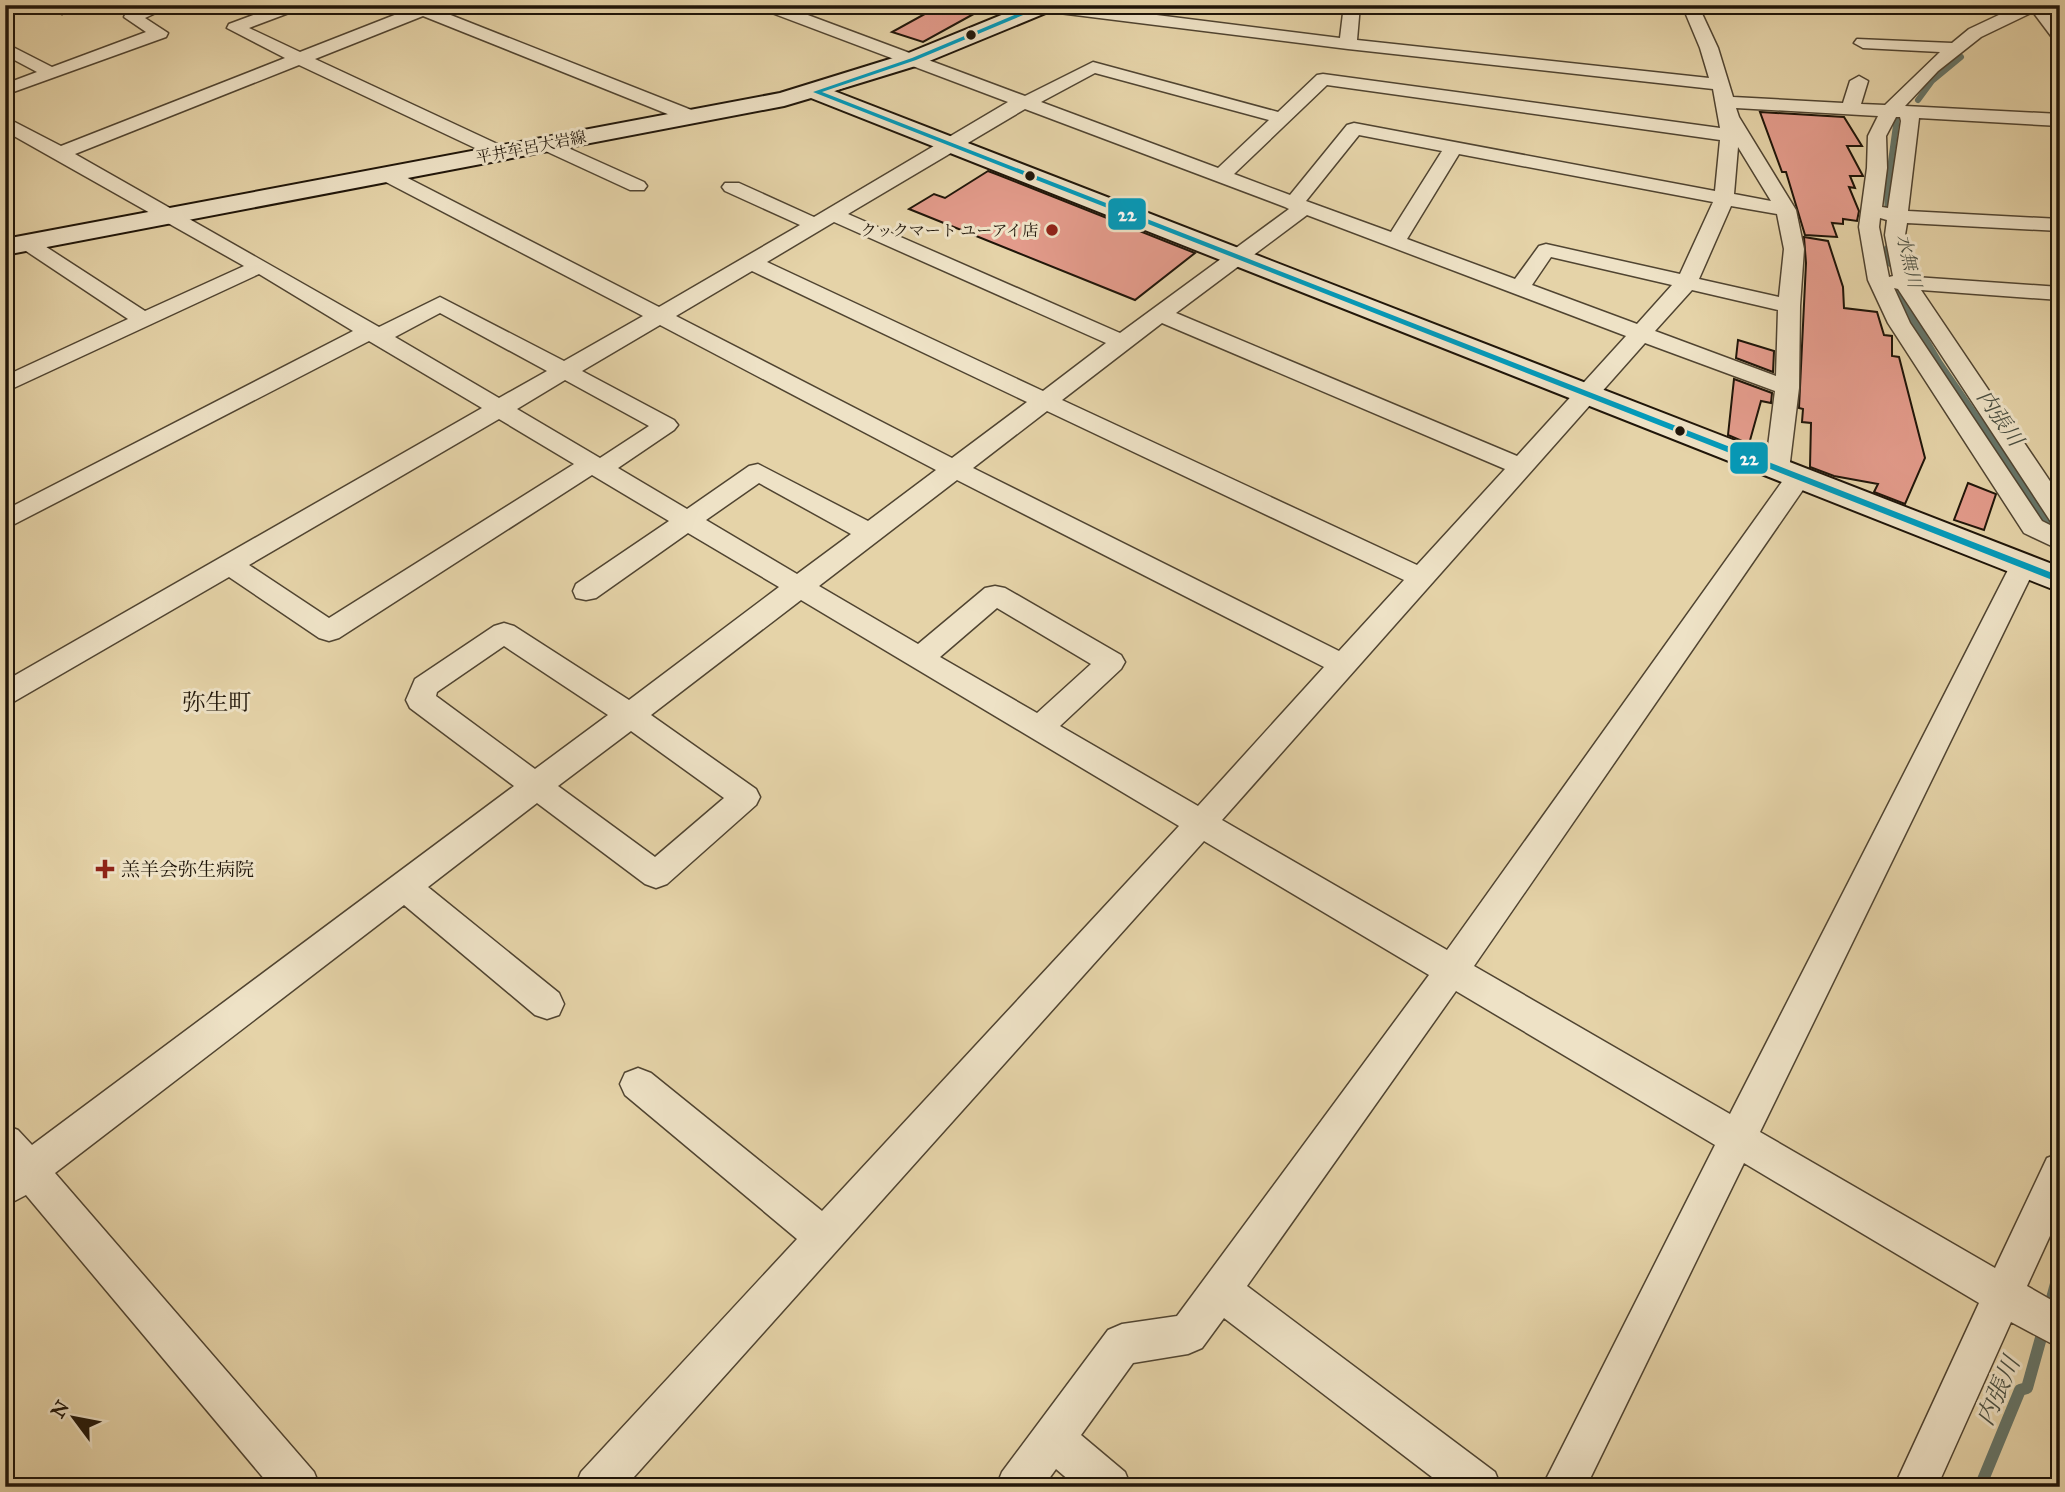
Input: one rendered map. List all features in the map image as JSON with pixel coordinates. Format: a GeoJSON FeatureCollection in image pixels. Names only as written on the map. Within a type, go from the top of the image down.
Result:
{"type":"FeatureCollection","features":[{"type":"Feature","properties":{"kind":"street"},"geometry":{"type":"LineString","coordinates":[[5,90],[160,33],[132,17],[165,5]]}},
{"type":"Feature","properties":{"kind":"street"},"geometry":{"type":"LineString","coordinates":[[296,5],[235,28],[499,152]]}},
{"type":"Feature","properties":{"kind":"street"},"geometry":{"type":"LineString","coordinates":[[765,5],[1787,387]]}},
{"type":"Feature","properties":{"kind":"street"},"geometry":{"type":"LineString","coordinates":[[1348,44],[1352,5]]}},
{"type":"Feature","properties":{"kind":"street"},"geometry":{"type":"LineString","coordinates":[[1017,1487],[1122,1344],[1188,1334],[1452,970],[1787,474],[1788,306],[1794,249],[1786,210],[1736,136],[1724,94],[1690,5]]}},
{"type":"Feature","properties":{"kind":"street"},"geometry":{"type":"LineString","coordinates":[[2060,5],[2038,9],[1975,33],[1932,67],[1900,111],[1877,136],[1877,167],[1869,227],[1879,280],[1899,323],[2033,527],[2047,537],[2060,541]]}},
{"type":"Feature","properties":{"kind":"street"},"geometry":{"type":"LineString","coordinates":[[1044,6],[1850,109],[2060,120]]}},
{"type":"Feature","properties":{"kind":"street","name":"平井牟呂大岩線"},"geometry":{"type":"LineString","coordinates":[[16,245],[389,176],[499,152],[816,92],[914,59],[1044,6]]}},
{"type":"Feature","properties":{"kind":"street"},"geometry":{"type":"LineString","coordinates":[[58,154],[429,8],[692,117]]}},
{"type":"Feature","properties":{"kind":"street"},"geometry":{"type":"LineString","coordinates":[[2038,9],[2060,36]]}},
{"type":"Feature","properties":{"kind":"street"},"geometry":{"type":"LineString","coordinates":[[1863,43],[1956,48]]}},
{"type":"Feature","properties":{"kind":"street"},"geometry":{"type":"LineString","coordinates":[[5,48],[51,73]]}},
{"type":"Feature","properties":{"kind":"street"},"geometry":{"type":"LineString","coordinates":[[5,694],[950,145],[1093,67],[1282,118]]}},
{"type":"Feature","properties":{"kind":"street"},"geometry":{"type":"LineString","coordinates":[[1222,175],[1323,79],[1736,136]]}},
{"type":"Feature","properties":{"kind":"street"},"geometry":{"type":"LineString","coordinates":[[1850,109],[1858,81]]}},
{"type":"Feature","properties":{"kind":"street"},"geometry":{"type":"LineString","coordinates":[[816,92],[2060,580]]}},
{"type":"Feature","properties":{"kind":"street"},"geometry":{"type":"LineString","coordinates":[[1900,111],[1910,121],[1895,235],[1906,284],[2060,516]]}},
{"type":"Feature","properties":{"kind":"street"},"geometry":{"type":"LineString","coordinates":[[5,123],[260,266],[595,467],[2060,1328]]}},
{"type":"Feature","properties":{"kind":"street"},"geometry":{"type":"LineString","coordinates":[[299,1487],[13,1166],[404,886],[1235,257],[1298,206],[1353,129],[1786,210]]}},
{"type":"Feature","properties":{"kind":"street"},"geometry":{"type":"LineString","coordinates":[[596,1487],[1202,822],[1420,577],[1643,335],[1687,282],[1724,199],[1736,136]]}},
{"type":"Feature","properties":{"kind":"street"},"geometry":{"type":"LineString","coordinates":[[545,144],[637,186]]}},
{"type":"Feature","properties":{"kind":"street"},"geometry":{"type":"LineString","coordinates":[[1395,242],[1454,148]]}},
{"type":"Feature","properties":{"kind":"street"},"geometry":{"type":"LineString","coordinates":[[389,176],[954,469],[1342,664]]}},
{"type":"Feature","properties":{"kind":"street"},"geometry":{"type":"LineString","coordinates":[[732,187],[825,220],[1123,342]]}},
{"type":"Feature","properties":{"kind":"street"},"geometry":{"type":"LineString","coordinates":[[1873,211],[1897,216],[2060,225]]}},
{"type":"Feature","properties":{"kind":"street"},"geometry":{"type":"LineString","coordinates":[[16,245],[144,320]]}},
{"type":"Feature","properties":{"kind":"street"},"geometry":{"type":"LineString","coordinates":[[1519,289],[1546,250],[1788,306]]}},
{"type":"Feature","properties":{"kind":"street"},"geometry":{"type":"LineString","coordinates":[[751,263],[1420,577]]}},
{"type":"Feature","properties":{"kind":"street"},"geometry":{"type":"LineString","coordinates":[[5,385],[260,266]]}},
{"type":"Feature","properties":{"kind":"street"},"geometry":{"type":"LineString","coordinates":[[1879,280],[2060,295]]}},
{"type":"Feature","properties":{"kind":"street"},"geometry":{"type":"LineString","coordinates":[[5,521],[373,334],[440,304],[666,425],[329,631],[229,564]]}},
{"type":"Feature","properties":{"kind":"street"},"geometry":{"type":"LineString","coordinates":[[1160,314],[1521,467]]}},
{"type":"Feature","properties":{"kind":"street"},"geometry":{"type":"LineString","coordinates":[[586,591],[758,472],[870,533]]}},
{"type":"Feature","properties":{"kind":"street"},"geometry":{"type":"LineString","coordinates":[[1563,1487],[2023,566]]}},
{"type":"Feature","properties":{"kind":"street"},"geometry":{"type":"LineString","coordinates":[[920,658],[995,595],[1111,662],[1040,728]]}},
{"type":"Feature","properties":{"kind":"street"},"geometry":{"type":"LineString","coordinates":[[504,633],[629,715],[746,797],[656,875],[535,786],[420,700],[425,686],[504,633]]}},
{"type":"Feature","properties":{"kind":"street"},"geometry":{"type":"LineString","coordinates":[[404,886],[547,1004]]}},
{"type":"Feature","properties":{"kind":"street"},"geometry":{"type":"LineString","coordinates":[[638,1084],[824,1237]]}},
{"type":"Feature","properties":{"kind":"street"},"geometry":{"type":"LineString","coordinates":[[1915,1487],[2009,1298],[2060,1171]]}},
{"type":"Feature","properties":{"kind":"street"},"geometry":{"type":"LineString","coordinates":[[1220,1290],[1480,1487]]}},
{"type":"Feature","properties":{"kind":"street"},"geometry":{"type":"LineString","coordinates":[[1053,1438],[1110,1487]]}},
{"type":"Feature","properties":{"kind":"building"},"geometry":{"type":"Polygon","coordinates":[[[941,5],[990,5],[923,42],[892,32],[941,5]]]}},
{"type":"Feature","properties":{"kind":"building"},"geometry":{"type":"Polygon","coordinates":[[[1760,112],[1844,117],[1862,146],[1847,146],[1863,176],[1850,176],[1855,188],[1849,187],[1859,211],[1857,221],[1843,219],[1843,224],[1832,223],[1837,237],[1805,235],[1786,172],[1782,172],[1760,112]]]}},
{"type":"Feature","properties":{"kind":"building","name":"クックマート ユーアイ店"},"geometry":{"type":"Polygon","coordinates":[[[988,171],[1195,253],[1135,300],[909,209],[934,194],[945,198],[988,171]]]}},
{"type":"Feature","properties":{"kind":"building"},"geometry":{"type":"Polygon","coordinates":[[[1804,237],[1828,241],[1843,287],[1844,308],[1877,312],[1884,335],[1892,336],[1892,356],[1899,357],[1925,458],[1905,504],[1874,492],[1878,484],[1834,476],[1810,467],[1811,423],[1802,422],[1803,409],[1799,408],[1806,263],[1804,237]]]}},
{"type":"Feature","properties":{"kind":"building"},"geometry":{"type":"Polygon","coordinates":[[[1738,340],[1774,351],[1773,372],[1736,358],[1738,340]]]}},
{"type":"Feature","properties":{"kind":"building"},"geometry":{"type":"Polygon","coordinates":[[[1734,379],[1772,393],[1771,403],[1761,401],[1749,444],[1728,435],[1734,379]]]}},
{"type":"Feature","properties":{"kind":"building"},"geometry":{"type":"Polygon","coordinates":[[[1968,483],[1996,494],[1984,530],[1954,520],[1968,483]]]}},
{"type":"Feature","properties":{"kind":"waterway","name":"水無川"},"geometry":{"type":"LineString","coordinates":[[1918,100],[1932,81],[1961,57]]}},
{"type":"Feature","properties":{"kind":"waterway","name":"水無川"},"geometry":{"type":"LineString","coordinates":[[1889,251],[1887,191],[1897,118]]}},
{"type":"Feature","properties":{"kind":"waterway","name":"水無川"},"geometry":{"type":"LineString","coordinates":[[1888,249],[1891,263]]}},
{"type":"Feature","properties":{"kind":"waterway","name":"内張川"},"geometry":{"type":"LineString","coordinates":[[1895,278],[1900,297],[1938,362],[2054,531]]}},
{"type":"Feature","properties":{"kind":"waterway","name":"内張川"},"geometry":{"type":"LineString","coordinates":[[2048,1313],[2060,1269]]}},
{"type":"Feature","properties":{"kind":"waterway","name":"内張川"},"geometry":{"type":"LineString","coordinates":[[1980,1487],[2020,1390],[2027,1388],[2044,1327]]}},
{"type":"Feature","properties":{"kind":"transit line","name":"22"},"geometry":{"type":"LineString","coordinates":[[816,92],[914,59],[1044,5]]}},
{"type":"Feature","properties":{"kind":"transit line","name":"22"},"geometry":{"type":"LineString","coordinates":[[816,92],[2060,580]]}},
{"type":"Feature","properties":{"kind":"place","name":"クックマート ユーアイ店"},"geometry":{"type":"Point","coordinates":[1052,230]}},
{"type":"Feature","properties":{"kind":"place","name":"羔羊会弥生病院"},"geometry":{"type":"Point","coordinates":[105,869]}},
{"type":"Feature","properties":{"kind":"district","name":"弥生町"},"geometry":{"type":"Point","coordinates":[217,702]}}]}
